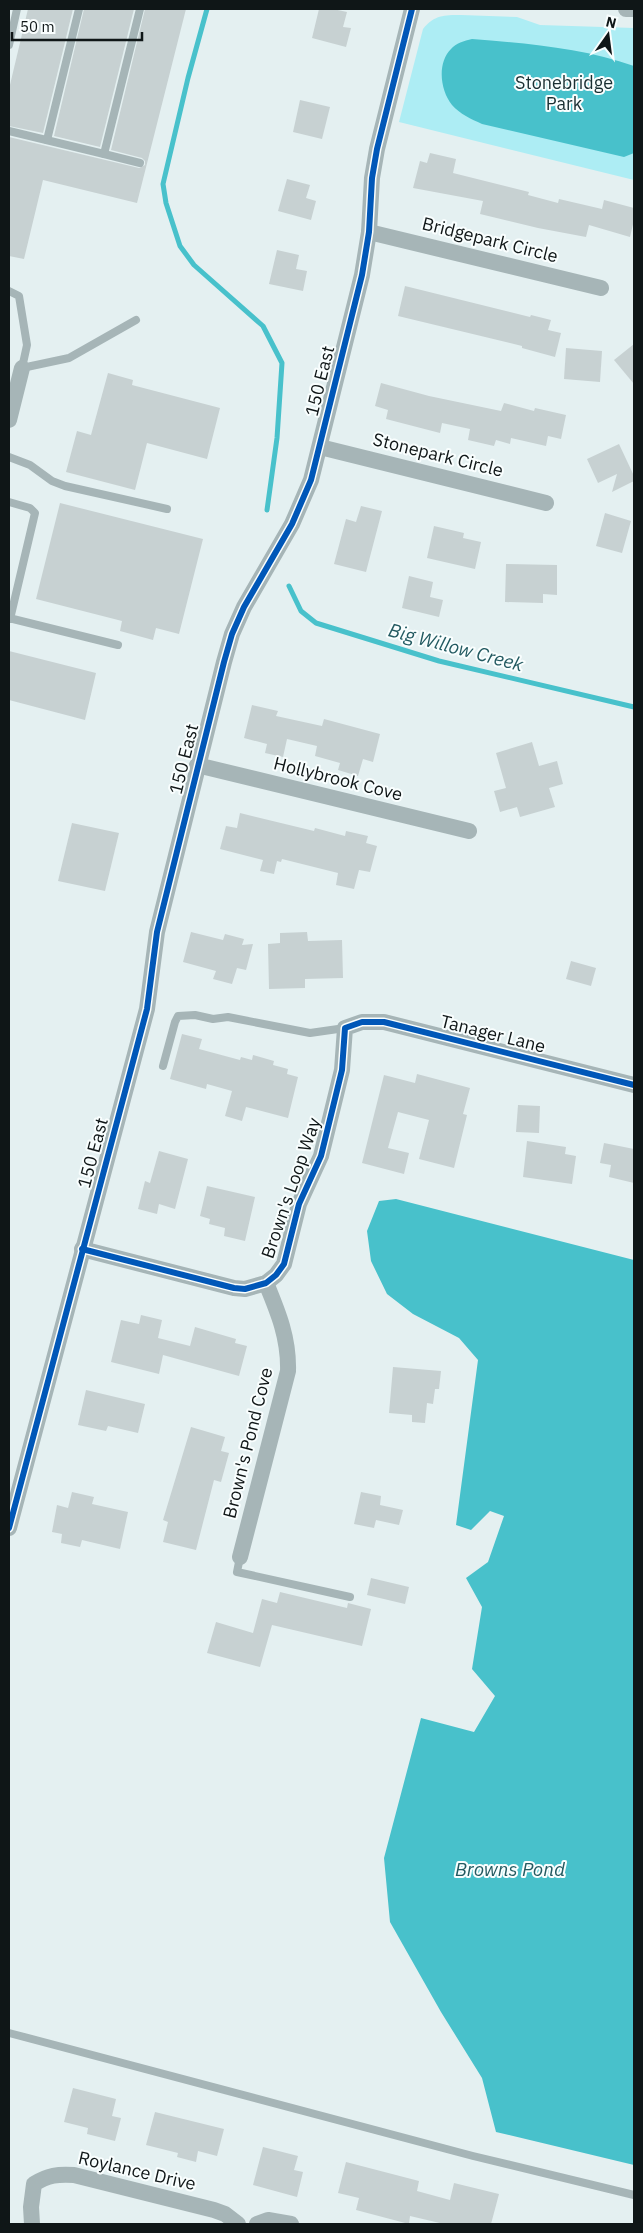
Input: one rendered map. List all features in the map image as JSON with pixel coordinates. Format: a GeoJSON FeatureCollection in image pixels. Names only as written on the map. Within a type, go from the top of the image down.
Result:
{"type":"FeatureCollection","features":[{"type":"Feature","properties":{"kind":"street","name":"150 East"},"geometry":{"type":"LineString","coordinates":[[9,1528],[147,1009],[157,932],[197,764],[232,634],[244,607],[303,503],[320,447],[362,275],[369,232],[372,178],[377,149],[412,9]]}},
{"type":"Feature","properties":{"kind":"street"},"geometry":{"type":"LineString","coordinates":[[626,9],[634,9]]}},
{"type":"Feature","properties":{"kind":"street","name":"Bridgepark Circle"},"geometry":{"type":"LineString","coordinates":[[369,232],[601,288]]}},
{"type":"Feature","properties":{"kind":"street"},"geometry":{"type":"LineString","coordinates":[[9,420],[22,368]]}},
{"type":"Feature","properties":{"kind":"street","name":"Stonepark Circle"},"geometry":{"type":"LineString","coordinates":[[320,447],[546,503]]}},
{"type":"Feature","properties":{"kind":"street","name":"Hollybrook Cove"},"geometry":{"type":"LineString","coordinates":[[197,764],[469,831]]}},
{"type":"Feature","properties":{"kind":"street","name":"Tanager Lane"},"geometry":{"type":"LineString","coordinates":[[345,1028],[362,1022],[384,1022],[634,1085]]}},
{"type":"Feature","properties":{"kind":"street","name":"Brown's Loop Way"},"geometry":{"type":"LineString","coordinates":[[82,1249],[234,1288],[245,1288],[266,1283],[276,1275],[284,1264],[299,1204],[321,1156],[342,1070],[345,1028]]}},
{"type":"Feature","properties":{"kind":"street","name":"Brown's Pond Cove"},"geometry":{"type":"LineString","coordinates":[[240,1557],[288,1371],[288,1349],[284,1329],[266,1283]]}},
{"type":"Feature","properties":{"kind":"street","name":"Roylance Drive"},"geometry":{"type":"LineString","coordinates":[[32,2224],[31,2208],[34,2184],[46,2177],[60,2174],[74,2175],[214,2210],[225,2214],[238,2224]]}},
{"type":"Feature","properties":{"kind":"street"},"geometry":{"type":"LineString","coordinates":[[257,2224],[268,2220],[291,2224]]}},
{"type":"Feature","properties":{"kind":"lane"},"geometry":{"type":"LineString","coordinates":[[9,44],[18,9]]}},
{"type":"Feature","properties":{"kind":"lane"},"geometry":{"type":"LineString","coordinates":[[47,140],[79,9]]}},
{"type":"Feature","properties":{"kind":"lane"},"geometry":{"type":"LineString","coordinates":[[104,154],[140,9]]}},
{"type":"Feature","properties":{"kind":"lane"},"geometry":{"type":"LineString","coordinates":[[9,131],[140,163]]}},
{"type":"Feature","properties":{"kind":"lane"},"geometry":{"type":"LineString","coordinates":[[9,291],[19,296],[25,328],[27,345],[22,368],[69,358],[136,320]]}},
{"type":"Feature","properties":{"kind":"lane"},"geometry":{"type":"LineString","coordinates":[[9,457],[30,465],[52,481],[65,486],[167,509]]}},
{"type":"Feature","properties":{"kind":"lane"},"geometry":{"type":"LineString","coordinates":[[9,502],[30,508],[35,513],[9,618],[118,645]]}},
{"type":"Feature","properties":{"kind":"lane"},"geometry":{"type":"LineString","coordinates":[[163,1066],[175,1022],[178,1016],[185,1014],[212,1019],[228,1017],[310,1033],[345,1028]]}},
{"type":"Feature","properties":{"kind":"lane"},"geometry":{"type":"LineString","coordinates":[[240,1557],[236,1572],[350,1597]]}},
{"type":"Feature","properties":{"kind":"lane"},"geometry":{"type":"LineString","coordinates":[[9,2033],[473,2156],[634,2195]]}},
{"type":"Feature","properties":{"kind":"green space","name":"Stonebridge Park"},"geometry":{"type":"Polygon","coordinates":[[[461,15],[517,17],[540,25],[634,28],[634,180],[399,122],[423,29],[435,18],[461,15]]]}},
{"type":"Feature","properties":{"kind":"water"},"geometry":{"type":"Polygon","coordinates":[[[472,39],[575,51],[634,66],[634,153],[624,157],[482,124],[462,114],[448,99],[443,84],[442,69],[447,55],[453,47],[460,42],[472,39]]]}},
{"type":"Feature","properties":{"kind":"water","name":"Browns Pond"},"geometry":{"type":"Polygon","coordinates":[[[396,1199],[634,1260],[634,2165],[496,2132],[482,2078],[441,2012],[390,1922],[384,1858],[421,1718],[474,1732],[495,1696],[472,1669],[482,1607],[466,1578],[488,1562],[504,1516],[490,1511],[471,1530],[456,1525],[478,1360],[459,1338],[413,1314],[387,1294],[371,1261],[367,1231],[379,1201],[396,1199]]]}},
{"type":"Feature","properties":{"kind":"building"},"geometry":{"type":"Polygon","coordinates":[[[28,9],[73,9],[43,133],[9,126],[9,89],[28,9]]]}},
{"type":"Feature","properties":{"kind":"building"},"geometry":{"type":"Polygon","coordinates":[[[84,9],[134,9],[100,147],[54,136],[84,9]]]}},
{"type":"Feature","properties":{"kind":"building"},"geometry":{"type":"Polygon","coordinates":[[[145,9],[186,9],[137,203],[43,180],[24,259],[9,256],[9,137],[139,168],[145,165],[145,161],[142,158],[111,150],[145,9]]]}},
{"type":"Feature","properties":{"kind":"building"},"geometry":{"type":"Polygon","coordinates":[[[319,9],[347,12],[343,27],[351,28],[346,47],[312,38],[319,9]]]}},
{"type":"Feature","properties":{"kind":"building"},"geometry":{"type":"Polygon","coordinates":[[[300,100],[330,107],[322,139],[293,132],[300,100]]]}},
{"type":"Feature","properties":{"kind":"building"},"geometry":{"type":"Polygon","coordinates":[[[430,153],[456,159],[453,173],[529,192],[528,195],[558,203],[559,199],[602,209],[604,200],[634,208],[634,220],[630,237],[589,225],[586,237],[538,228],[480,214],[483,201],[413,188],[420,161],[427,163],[430,153]]]}},
{"type":"Feature","properties":{"kind":"building"},"geometry":{"type":"Polygon","coordinates":[[[287,179],[310,185],[306,198],[316,201],[311,220],[278,211],[287,179]]]}},
{"type":"Feature","properties":{"kind":"building"},"geometry":{"type":"Polygon","coordinates":[[[277,250],[299,255],[296,269],[307,271],[303,291],[269,284],[277,250]]]}},
{"type":"Feature","properties":{"kind":"building"},"geometry":{"type":"Polygon","coordinates":[[[405,286],[530,317],[531,315],[551,320],[548,330],[561,333],[555,357],[522,348],[522,346],[398,316],[405,286]]]}},
{"type":"Feature","properties":{"kind":"building"},"geometry":{"type":"Polygon","coordinates":[[[634,344],[634,384],[614,360],[634,344]]]}},
{"type":"Feature","properties":{"kind":"building"},"geometry":{"type":"Polygon","coordinates":[[[566,348],[602,351],[600,382],[564,379],[566,348]]]}},
{"type":"Feature","properties":{"kind":"building"},"geometry":{"type":"Polygon","coordinates":[[[108,373],[133,380],[132,385],[220,408],[207,459],[147,443],[135,490],[66,472],[77,431],[91,435],[108,373]]]}},
{"type":"Feature","properties":{"kind":"building"},"geometry":{"type":"Polygon","coordinates":[[[381,383],[429,396],[501,411],[504,403],[534,411],[535,408],[566,415],[561,439],[548,436],[546,446],[511,438],[510,444],[496,440],[494,446],[468,440],[470,429],[442,423],[440,433],[386,419],[388,410],[375,406],[381,383]]]}},
{"type":"Feature","properties":{"kind":"building"},"geometry":{"type":"Polygon","coordinates":[[[619,444],[634,476],[634,481],[612,492],[617,474],[598,483],[587,459],[619,444]]]}},
{"type":"Feature","properties":{"kind":"building"},"geometry":{"type":"Polygon","coordinates":[[[60,503],[203,539],[179,634],[156,628],[153,640],[120,631],[122,621],[36,599],[60,503]]]}},
{"type":"Feature","properties":{"kind":"building"},"geometry":{"type":"Polygon","coordinates":[[[361,506],[382,511],[366,572],[334,564],[346,519],[356,522],[361,506]]]}},
{"type":"Feature","properties":{"kind":"building"},"geometry":{"type":"Polygon","coordinates":[[[605,513],[631,521],[622,553],[596,546],[605,513]]]}},
{"type":"Feature","properties":{"kind":"building"},"geometry":{"type":"Polygon","coordinates":[[[434,526],[464,533],[463,538],[481,542],[475,569],[427,558],[434,526]]]}},
{"type":"Feature","properties":{"kind":"building"},"geometry":{"type":"Polygon","coordinates":[[[506,564],[557,565],[557,595],[543,594],[543,603],[505,602],[506,564]]]}},
{"type":"Feature","properties":{"kind":"building"},"geometry":{"type":"Polygon","coordinates":[[[409,576],[433,582],[430,597],[443,600],[439,617],[402,608],[409,576]]]}},
{"type":"Feature","properties":{"kind":"building"},"geometry":{"type":"Polygon","coordinates":[[[9,651],[96,673],[85,720],[9,700],[9,651]]]}},
{"type":"Feature","properties":{"kind":"building"},"geometry":{"type":"Polygon","coordinates":[[[252,705],[278,711],[276,716],[322,726],[324,719],[380,734],[373,762],[363,759],[358,776],[338,770],[340,763],[315,756],[317,746],[287,739],[283,757],[265,753],[267,744],[244,738],[252,705]]]}},
{"type":"Feature","properties":{"kind":"building"},"geometry":{"type":"Polygon","coordinates":[[[532,742],[539,766],[557,761],[563,784],[549,788],[555,807],[520,817],[517,807],[500,812],[494,791],[506,788],[496,753],[532,742]]]}},
{"type":"Feature","properties":{"kind":"building"},"geometry":{"type":"Polygon","coordinates":[[[240,813],[314,831],[315,828],[345,836],[346,831],[368,836],[366,843],[377,846],[370,872],[359,870],[354,889],[336,885],[338,873],[282,859],[281,862],[277,861],[274,874],[260,871],[263,860],[220,849],[226,826],[237,828],[240,813]]]}},
{"type":"Feature","properties":{"kind":"building"},"geometry":{"type":"Polygon","coordinates":[[[72,823],[119,833],[105,891],[58,881],[72,823]]]}},
{"type":"Feature","properties":{"kind":"building"},"geometry":{"type":"Polygon","coordinates":[[[191,932],[223,940],[225,934],[244,939],[242,945],[253,944],[246,970],[237,968],[232,984],[213,979],[216,971],[183,962],[191,932]]]}},
{"type":"Feature","properties":{"kind":"building"},"geometry":{"type":"Polygon","coordinates":[[[307,932],[308,941],[342,940],[343,978],[305,979],[305,988],[269,989],[268,944],[280,943],[280,933],[307,932]]]}},
{"type":"Feature","properties":{"kind":"building"},"geometry":{"type":"Polygon","coordinates":[[[571,961],[596,968],[591,986],[566,979],[571,961]]]}},
{"type":"Feature","properties":{"kind":"building"},"geometry":{"type":"Polygon","coordinates":[[[182,1034],[202,1039],[199,1049],[240,1060],[241,1057],[252,1060],[253,1055],[274,1061],[273,1065],[288,1069],[287,1074],[298,1077],[288,1118],[246,1107],[242,1121],[225,1116],[232,1091],[207,1084],[206,1089],[170,1079],[182,1034]]]}},
{"type":"Feature","properties":{"kind":"building"},"geometry":{"type":"Polygon","coordinates":[[[417,1074],[470,1088],[463,1114],[467,1115],[454,1168],[419,1159],[429,1120],[398,1112],[388,1148],[409,1153],[404,1174],[362,1163],[384,1075],[415,1083],[417,1074]]]}},
{"type":"Feature","properties":{"kind":"building"},"geometry":{"type":"Polygon","coordinates":[[[518,1105],[540,1106],[539,1133],[516,1132],[518,1105]]]}},
{"type":"Feature","properties":{"kind":"building"},"geometry":{"type":"Polygon","coordinates":[[[527,1141],[566,1147],[565,1154],[576,1156],[572,1184],[523,1177],[527,1141]]]}},
{"type":"Feature","properties":{"kind":"building"},"geometry":{"type":"Polygon","coordinates":[[[604,1143],[634,1149],[634,1183],[609,1177],[611,1165],[600,1163],[604,1143]]]}},
{"type":"Feature","properties":{"kind":"building"},"geometry":{"type":"Polygon","coordinates":[[[159,1151],[188,1159],[175,1209],[159,1204],[157,1214],[138,1209],[145,1181],[150,1183],[159,1151]]]}},
{"type":"Feature","properties":{"kind":"building"},"geometry":{"type":"Polygon","coordinates":[[[207,1186],[255,1197],[245,1241],[224,1236],[225,1228],[209,1224],[210,1219],[200,1216],[207,1186]]]}},
{"type":"Feature","properties":{"kind":"building"},"geometry":{"type":"Polygon","coordinates":[[[141,1315],[162,1320],[158,1338],[190,1346],[195,1327],[236,1339],[235,1343],[247,1346],[239,1376],[163,1355],[159,1374],[111,1362],[121,1320],[139,1324],[141,1315]]]}},
{"type":"Feature","properties":{"kind":"building"},"geometry":{"type":"Polygon","coordinates":[[[393,1367],[441,1371],[439,1389],[435,1389],[433,1404],[427,1403],[425,1423],[412,1422],[412,1415],[389,1413],[393,1367]]]}},
{"type":"Feature","properties":{"kind":"building"},"geometry":{"type":"Polygon","coordinates":[[[86,1390],[145,1404],[138,1433],[108,1426],[106,1431],[78,1425],[86,1390]]]}},
{"type":"Feature","properties":{"kind":"building"},"geometry":{"type":"Polygon","coordinates":[[[191,1427],[225,1437],[221,1451],[229,1453],[221,1482],[214,1480],[196,1550],[163,1542],[168,1522],[163,1520],[191,1427]]]}},
{"type":"Feature","properties":{"kind":"building"},"geometry":{"type":"Polygon","coordinates":[[[72,1492],[94,1497],[92,1504],[128,1512],[120,1549],[82,1540],[80,1547],[61,1543],[62,1534],[52,1532],[57,1505],[68,1508],[72,1492]]]}},
{"type":"Feature","properties":{"kind":"building"},"geometry":{"type":"Polygon","coordinates":[[[361,1492],[381,1496],[380,1505],[403,1510],[399,1525],[376,1520],[374,1528],[354,1524],[361,1492]]]}},
{"type":"Feature","properties":{"kind":"building"},"geometry":{"type":"Polygon","coordinates":[[[371,1578],[409,1587],[405,1604],[367,1595],[371,1578]]]}},
{"type":"Feature","properties":{"kind":"building"},"geometry":{"type":"Polygon","coordinates":[[[280,1592],[347,1608],[348,1603],[371,1609],[362,1646],[272,1625],[260,1667],[207,1653],[216,1622],[253,1633],[262,1599],[277,1603],[280,1592]]]}},
{"type":"Feature","properties":{"kind":"building"},"geometry":{"type":"Polygon","coordinates":[[[73,2088],[116,2099],[112,2116],[121,2118],[115,2141],[87,2134],[88,2128],[64,2122],[73,2088]]]}},
{"type":"Feature","properties":{"kind":"building"},"geometry":{"type":"Polygon","coordinates":[[[155,2112],[224,2129],[217,2156],[198,2151],[196,2162],[177,2157],[178,2153],[146,2145],[155,2112]]]}},
{"type":"Feature","properties":{"kind":"building"},"geometry":{"type":"Polygon","coordinates":[[[263,2147],[298,2156],[294,2170],[303,2172],[297,2197],[253,2185],[263,2147]]]}},
{"type":"Feature","properties":{"kind":"building"},"geometry":{"type":"Polygon","coordinates":[[[346,2162],[419,2181],[417,2191],[450,2200],[454,2183],[499,2194],[491,2224],[444,2224],[410,2216],[409,2224],[356,2210],[359,2198],[338,2193],[346,2162]]]}},
{"type":"Feature","properties":{"kind":"waterway","name":"Big Willow Creek"},"geometry":{"type":"LineString","coordinates":[[207,9],[188,78],[163,184],[166,203],[180,246],[194,265],[263,326],[282,363],[277,438],[267,510]]}},
{"type":"Feature","properties":{"kind":"waterway","name":"Big Willow Creek"},"geometry":{"type":"LineString","coordinates":[[289,586],[301,611],[316,623],[439,661],[634,707]]}},
{"type":"Feature","properties":{"kind":"cycle path"},"geometry":{"type":"LineString","coordinates":[[9,1528],[147,1009],[157,932],[232,634],[244,607],[292,524],[311,480],[362,275],[369,232],[372,178],[377,149],[412,9]]}},
{"type":"Feature","properties":{"kind":"cycle path"},"geometry":{"type":"LineString","coordinates":[[82,1249],[234,1288],[245,1289],[266,1283],[276,1275],[284,1264],[299,1204],[321,1156],[342,1070],[345,1028],[362,1022],[384,1022],[634,1085]]}}]}
